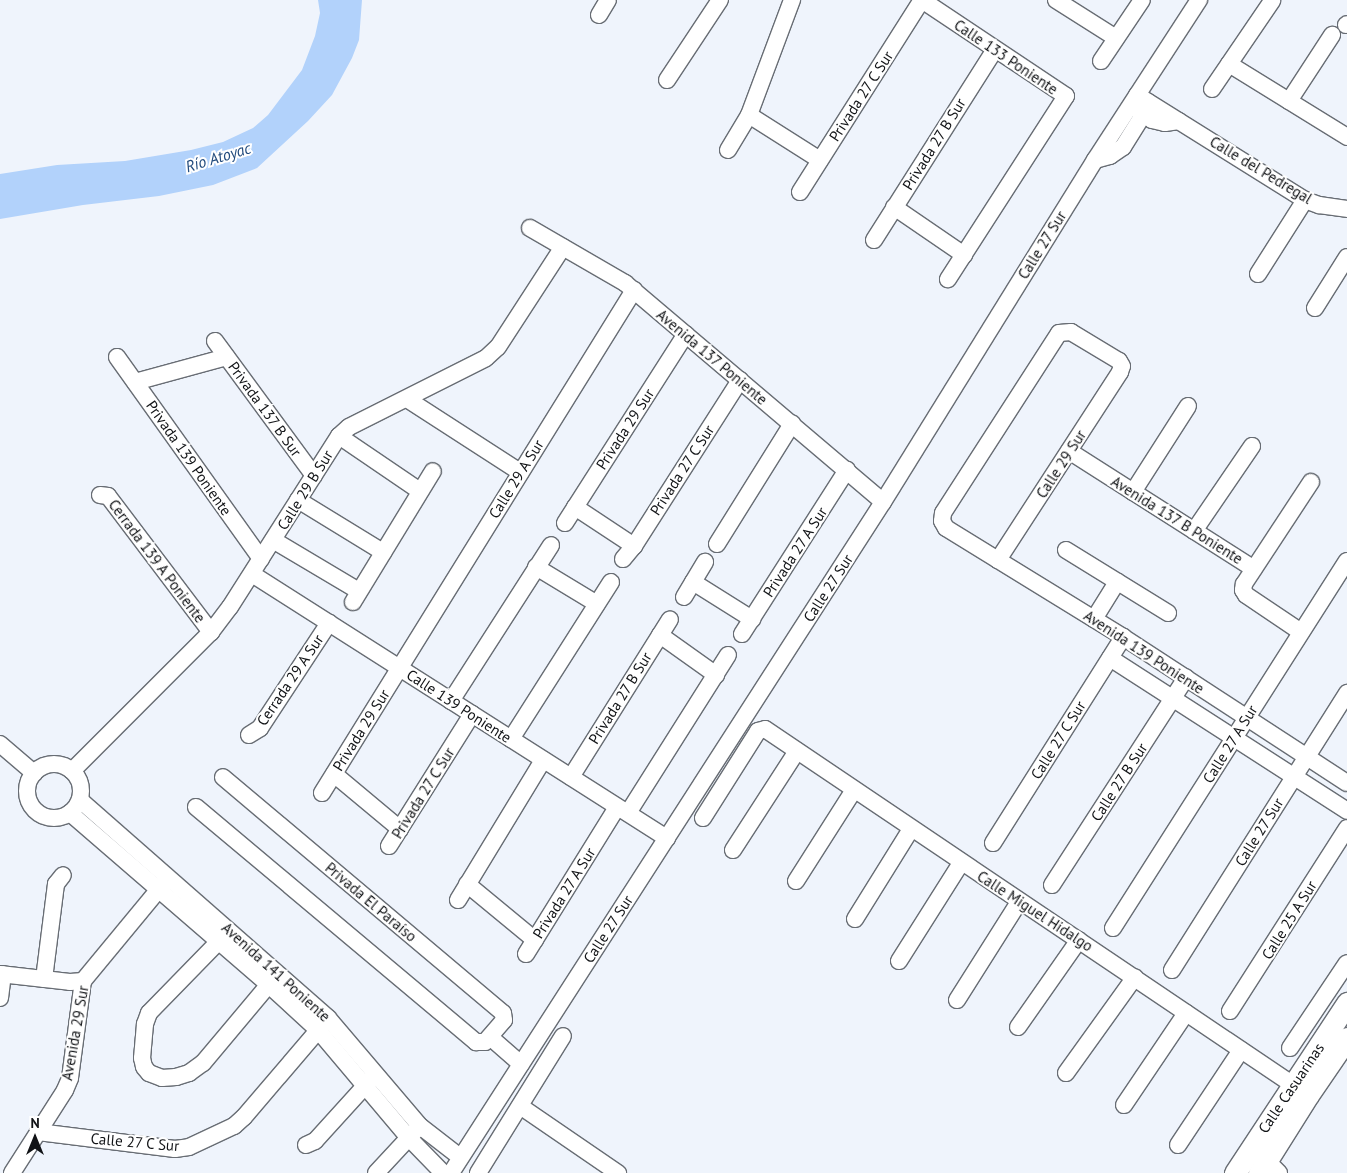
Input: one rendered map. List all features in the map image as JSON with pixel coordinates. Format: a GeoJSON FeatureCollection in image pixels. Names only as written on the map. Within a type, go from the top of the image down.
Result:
{"type":"FeatureCollection","features":[{"type":"Feature","properties":{"kind":"main road","name":"Calle Casuarinas"},"geometry":{"type":"LineString","coordinates":[[1268,1169],[1300,1090],[1347,1003]]}},
{"type":"Feature","properties":{"kind":"main road","name":"Calle Casuarinas"},"geometry":{"type":"LineString","coordinates":[[1235,1173],[1300,1090],[1347,1038]]}},
{"type":"Feature","properties":{"kind":"street"},"geometry":{"type":"LineString","coordinates":[[599,15],[608,0]]}},
{"type":"Feature","properties":{"kind":"street"},"geometry":{"type":"LineString","coordinates":[[667,80],[720,0]]}},
{"type":"Feature","properties":{"kind":"street"},"geometry":{"type":"LineString","coordinates":[[728,150],[749,115],[792,0]]}},
{"type":"Feature","properties":{"kind":"street","name":"Calle 133 Poniente"},"geometry":{"type":"LineString","coordinates":[[922,0],[1066,96],[964,255]]}},
{"type":"Feature","properties":{"kind":"street","name":"Privada 27 C Sur"},"geometry":{"type":"LineString","coordinates":[[800,192],[922,0]]}},
{"type":"Feature","properties":{"kind":"street"},"geometry":{"type":"LineString","coordinates":[[1056,0],[1116,38]]}},
{"type":"Feature","properties":{"kind":"street"},"geometry":{"type":"LineString","coordinates":[[1100,61],[1142,0]]}},
{"type":"Feature","properties":{"kind":"street","name":"Calle 27 Sur"},"geometry":{"type":"LineString","coordinates":[[451,1173],[883,502],[1095,160],[1140,104],[1199,0]]}},
{"type":"Feature","properties":{"kind":"street"},"geometry":{"type":"LineString","coordinates":[[1212,89],[1272,0]]}},
{"type":"Feature","properties":{"kind":"street"},"geometry":{"type":"LineString","coordinates":[[1288,101],[1332,35]]}},
{"type":"Feature","properties":{"kind":"street","name":"Privada 27 B Sur"},"geometry":{"type":"LineString","coordinates":[[874,240],[995,49]]}},
{"type":"Feature","properties":{"kind":"street"},"geometry":{"type":"LineString","coordinates":[[1229,64],[1347,137]]}},
{"type":"Feature","properties":{"kind":"street","name":"Calle del Pedregal"},"geometry":{"type":"LineString","coordinates":[[1140,104],[1179,120],[1306,200],[1319,205],[1347,209]]}},
{"type":"Feature","properties":{"kind":"street"},"geometry":{"type":"LineString","coordinates":[[749,115],[820,160]]}},
{"type":"Feature","properties":{"kind":"street"},"geometry":{"type":"LineString","coordinates":[[1258,274],[1306,200]]}},
{"type":"Feature","properties":{"kind":"street"},"geometry":{"type":"LineString","coordinates":[[894,207],[964,255],[948,279]]}},
{"type":"Feature","properties":{"kind":"street","name":"Avenida 137 Poniente"},"geometry":{"type":"LineString","coordinates":[[530,228],[634,290],[883,502]]}},
{"type":"Feature","properties":{"kind":"street","name":"Calle 29 B Sur"},"geometry":{"type":"LineString","coordinates":[[72,771],[210,632],[252,574],[339,436],[349,427],[486,358],[498,347],[562,247]]}},
{"type":"Feature","properties":{"kind":"street"},"geometry":{"type":"LineString","coordinates":[[1315,308],[1347,257]]}},
{"type":"Feature","properties":{"kind":"street","name":"Calle 29 A Sur"},"geometry":{"type":"LineString","coordinates":[[400,668],[634,290]]}},
{"type":"Feature","properties":{"kind":"street","name":"Calle 29 Sur"},"geometry":{"type":"LineString","coordinates":[[942,521],[943,512],[1059,333],[1071,332],[1118,361],[1122,366],[1120,372],[998,560]]}},
{"type":"Feature","properties":{"kind":"street","name":"Privada 29 Sur"},"geometry":{"type":"LineString","coordinates":[[565,523],[686,334]]}},
{"type":"Feature","properties":{"kind":"street","name":"Privada 137 B Sur"},"geometry":{"type":"LineString","coordinates":[[216,342],[314,476]]}},
{"type":"Feature","properties":{"kind":"street","name":"Privada 139 Poniente"},"geometry":{"type":"LineString","coordinates":[[117,357],[261,559]]}},
{"type":"Feature","properties":{"kind":"street"},"geometry":{"type":"LineString","coordinates":[[135,382],[227,357]]}},
{"type":"Feature","properties":{"kind":"street","name":"Privada 27 C Sur"},"geometry":{"type":"LineString","coordinates":[[623,559],[634,546],[740,380]]}},
{"type":"Feature","properties":{"kind":"street"},"geometry":{"type":"LineString","coordinates":[[406,399],[520,472]]}},
{"type":"Feature","properties":{"kind":"street"},"geometry":{"type":"LineString","coordinates":[[1133,492],[1188,406]]}},
{"type":"Feature","properties":{"kind":"street"},"geometry":{"type":"LineString","coordinates":[[717,544],[792,424]]}},
{"type":"Feature","properties":{"kind":"street"},"geometry":{"type":"LineString","coordinates":[[339,436],[420,491]]}},
{"type":"Feature","properties":{"kind":"street"},"geometry":{"type":"LineString","coordinates":[[1194,530],[1252,446]]}},
{"type":"Feature","properties":{"kind":"street","name":"Avenida 137 B Poniente"},"geometry":{"type":"LineString","coordinates":[[1069,451],[1254,569],[1244,584],[1243,590],[1246,595],[1301,632]]}},
{"type":"Feature","properties":{"kind":"street","name":"Privada 27 A Sur"},"geometry":{"type":"LineString","coordinates":[[742,634],[847,470]]}},
{"type":"Feature","properties":{"kind":"street"},"geometry":{"type":"LineString","coordinates":[[273,540],[356,596],[433,471]]}},
{"type":"Feature","properties":{"kind":"street"},"geometry":{"type":"LineString","coordinates":[[1254,569],[1311,482]]}},
{"type":"Feature","properties":{"kind":"street","name":"Cerrada 139 A Poniente"},"geometry":{"type":"LineString","coordinates":[[100,495],[108,496],[210,632]]}},
{"type":"Feature","properties":{"kind":"street"},"geometry":{"type":"LineString","coordinates":[[298,500],[383,552]]}},
{"type":"Feature","properties":{"kind":"street"},"geometry":{"type":"LineString","coordinates":[[575,507],[634,546]]}},
{"type":"Feature","properties":{"kind":"street","name":"Avenida 139 Poniente"},"geometry":{"type":"LineString","coordinates":[[942,521],[946,528],[1186,678],[1347,783]]}},
{"type":"Feature","properties":{"kind":"street"},"geometry":{"type":"LineString","coordinates":[[451,701],[551,545]]}},
{"type":"Feature","properties":{"kind":"street"},"geometry":{"type":"LineString","coordinates":[[1066,550],[1168,613]]}},
{"type":"Feature","properties":{"kind":"street","name":"Calle 27 A Sur"},"geometry":{"type":"LineString","coordinates":[[1113,928],[1347,561]]}},
{"type":"Feature","properties":{"kind":"street"},"geometry":{"type":"LineString","coordinates":[[684,597],[705,562]]}},
{"type":"Feature","properties":{"kind":"street"},"geometry":{"type":"LineString","coordinates":[[536,568],[597,604]]}},
{"type":"Feature","properties":{"kind":"street","name":"Calle 139 Poniente"},"geometry":{"type":"LineString","coordinates":[[252,574],[667,838]]}},
{"type":"Feature","properties":{"kind":"street"},"geometry":{"type":"LineString","coordinates":[[511,739],[611,582]]}},
{"type":"Feature","properties":{"kind":"street"},"geometry":{"type":"LineString","coordinates":[[693,582],[752,618]]}},
{"type":"Feature","properties":{"kind":"street"},"geometry":{"type":"LineString","coordinates":[[1094,620],[1117,582]]}},
{"type":"Feature","properties":{"kind":"street","name":"Privada 27 B Sur"},"geometry":{"type":"LineString","coordinates":[[571,777],[670,619]]}},
{"type":"Feature","properties":{"kind":"street","name":"Cerrada 29 A Sur"},"geometry":{"type":"LineString","coordinates":[[249,735],[260,728],[329,623]]}},
{"type":"Feature","properties":{"kind":"street"},"geometry":{"type":"LineString","coordinates":[[660,635],[716,675]]}},
{"type":"Feature","properties":{"kind":"street","name":"Calle 27 C Sur"},"geometry":{"type":"LineString","coordinates":[[993,843],[1123,638]]}},
{"type":"Feature","properties":{"kind":"street","name":"Privada 27 A Sur"},"geometry":{"type":"LineString","coordinates":[[526,954],[728,655]]}},
{"type":"Feature","properties":{"kind":"street","name":"Avenida 139 Poniente"},"geometry":{"type":"LineString","coordinates":[[1110,658],[1347,811]]}},
{"type":"Feature","properties":{"kind":"street","name":"Privada 29 Sur"},"geometry":{"type":"LineString","coordinates":[[322,793],[400,668]]}},
{"type":"Feature","properties":{"kind":"street","name":"Calle 27 B Sur"},"geometry":{"type":"LineString","coordinates":[[1052,885],[1186,678]]}},
{"type":"Feature","properties":{"kind":"street","name":"Calle 27 Sur"},"geometry":{"type":"LineString","coordinates":[[1172,970],[1347,693]]}},
{"type":"Feature","properties":{"kind":"street","name":"Privada 27 C Sur"},"geometry":{"type":"LineString","coordinates":[[389,846],[472,714]]}},
{"type":"Feature","properties":{"kind":"street","name":"Calle Miguel Hidalgo"},"geometry":{"type":"LineString","coordinates":[[703,818],[761,729],[797,751],[1300,1090]]}},
{"type":"Feature","properties":{"kind":"street"},"geometry":{"type":"LineString","coordinates":[[0,744],[34,773]]}},
{"type":"Feature","properties":{"kind":"street"},"geometry":{"type":"LineString","coordinates":[[733,850],[797,751]]}},
{"type":"Feature","properties":{"kind":"street"},"geometry":{"type":"LineString","coordinates":[[458,900],[543,760]]}},
{"type":"Feature","properties":{"kind":"street"},"geometry":{"type":"LineString","coordinates":[[57,764],[72,771],[79,779],[81,789],[75,806],[63,817],[48,818],[34,809],[27,795],[30,779],[34,773],[41,768],[57,764]]}},
{"type":"Feature","properties":{"kind":"street"},"geometry":{"type":"LineString","coordinates":[[334,774],[400,829]]}},
{"type":"Feature","properties":{"kind":"street","name":"Privada El Paraíso"},"geometry":{"type":"LineString","coordinates":[[222,777],[503,1013],[504,1020],[493,1033]]}},
{"type":"Feature","properties":{"kind":"street"},"geometry":{"type":"LineString","coordinates":[[796,881],[854,790]]}},
{"type":"Feature","properties":{"kind":"street","name":"Avenida 141 Poniente"},"geometry":{"type":"LineString","coordinates":[[75,806],[274,979],[323,1024],[371,1080],[420,1126],[460,1157]]}},
{"type":"Feature","properties":{"kind":"street"},"geometry":{"type":"LineString","coordinates":[[196,807],[476,1042],[485,1042],[493,1033],[524,1060]]}},
{"type":"Feature","properties":{"kind":"street","name":"Calle 25 A Sur"},"geometry":{"type":"LineString","coordinates":[[1230,1011],[1347,828]]}},
{"type":"Feature","properties":{"kind":"street"},"geometry":{"type":"LineString","coordinates":[[855,919],[911,829]]}},
{"type":"Feature","properties":{"kind":"street"},"geometry":{"type":"LineString","coordinates":[[899,961],[961,863]]}},
{"type":"Feature","properties":{"kind":"street"},"geometry":{"type":"LineString","coordinates":[[44,979],[56,884],[63,875]]}},
{"type":"Feature","properties":{"kind":"street","name":"Avenida 29 Sur"},"geometry":{"type":"LineString","coordinates":[[12,1173],[65,1090],[70,1078],[83,980],[164,884]]}},
{"type":"Feature","properties":{"kind":"street"},"geometry":{"type":"LineString","coordinates":[[467,884],[535,940]]}},
{"type":"Feature","properties":{"kind":"street"},"geometry":{"type":"LineString","coordinates":[[957,1000],[1019,902]]}},
{"type":"Feature","properties":{"kind":"street"},"geometry":{"type":"LineString","coordinates":[[224,936],[149,1013],[145,1024],[142,1058],[144,1067],[149,1073],[162,1078],[176,1076],[189,1072],[203,1063],[274,979]]}},
{"type":"Feature","properties":{"kind":"street"},"geometry":{"type":"LineString","coordinates":[[1018,1027],[1079,940]]}},
{"type":"Feature","properties":{"kind":"street"},"geometry":{"type":"LineString","coordinates":[[1290,1048],[1347,964]]}},
{"type":"Feature","properties":{"kind":"street"},"geometry":{"type":"LineString","coordinates":[[0,998],[2,974],[70,982],[83,980]]}},
{"type":"Feature","properties":{"kind":"street"},"geometry":{"type":"LineString","coordinates":[[1066,1073],[1135,978]]}},
{"type":"Feature","properties":{"kind":"street"},"geometry":{"type":"LineString","coordinates":[[1124,1105],[1186,1013]]}},
{"type":"Feature","properties":{"kind":"street","name":"Calle 27 C Sur"},"geometry":{"type":"LineString","coordinates":[[38,1132],[175,1149],[189,1147],[234,1126],[244,1118],[323,1024]]}},
{"type":"Feature","properties":{"kind":"street"},"geometry":{"type":"LineString","coordinates":[[478,1173],[563,1036]]}},
{"type":"Feature","properties":{"kind":"street"},"geometry":{"type":"LineString","coordinates":[[1178,1145],[1241,1050]]}},
{"type":"Feature","properties":{"kind":"street"},"geometry":{"type":"LineString","coordinates":[[306,1145],[315,1141],[371,1080]]}},
{"type":"Feature","properties":{"kind":"street","name":"Avenida 141 Poniente"},"geometry":{"type":"LineString","coordinates":[[371,1080],[408,1138],[443,1173]]}},
{"type":"Feature","properties":{"kind":"street"},"geometry":{"type":"LineString","coordinates":[[520,1106],[618,1173]]}},
{"type":"Feature","properties":{"kind":"street"},"geometry":{"type":"LineString","coordinates":[[376,1173],[420,1126]]}},
{"type":"Feature","properties":{"kind":"water","name":"Río Atoyac"},"geometry":{"type":"Polygon","coordinates":[[[318,0],[362,0],[359,40],[352,58],[332,95],[308,121],[257,168],[213,185],[159,196],[83,205],[0,219],[0,174],[57,165],[125,161],[191,150],[223,142],[253,128],[268,115],[302,70],[315,36],[320,13],[318,0]]]}}]}
